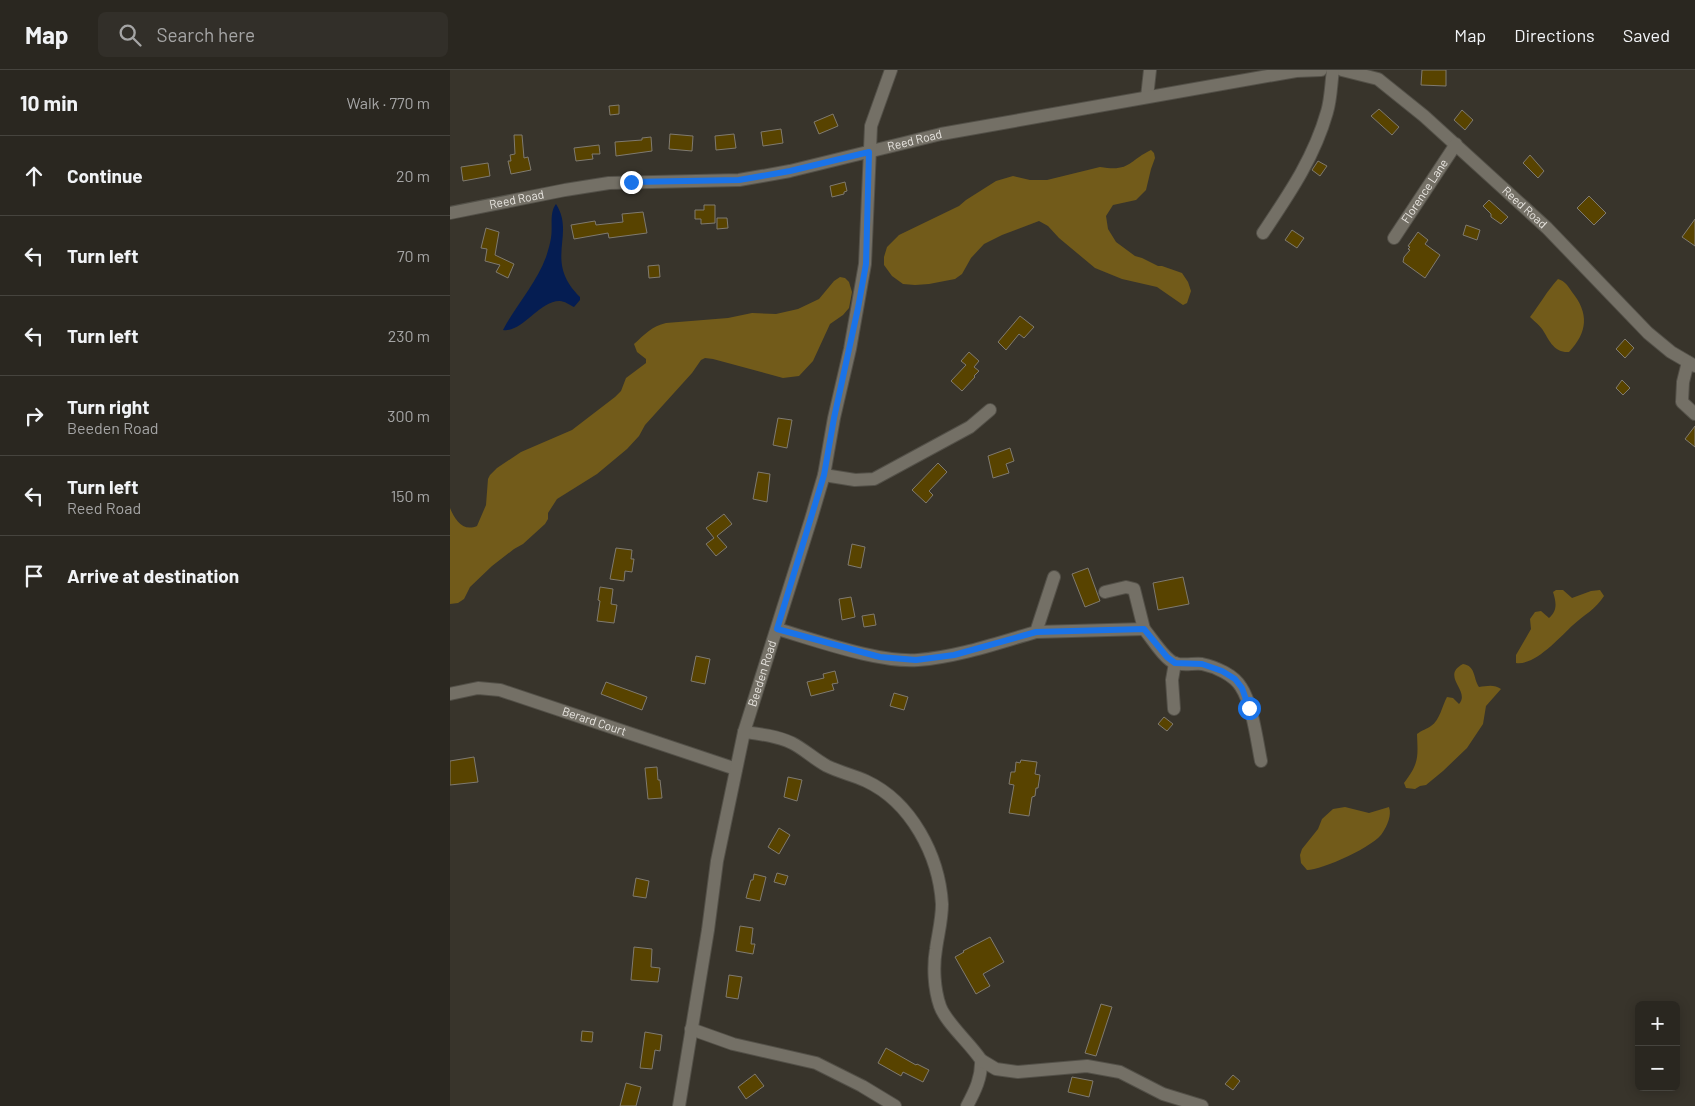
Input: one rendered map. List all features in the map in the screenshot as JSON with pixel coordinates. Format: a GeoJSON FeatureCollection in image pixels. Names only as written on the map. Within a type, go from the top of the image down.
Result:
{"type":"FeatureCollection","features":[{"type":"Feature","properties":{"kind":"street","name":"Beeden Road"},"geometry":{"type":"LineString","coordinates":[[679,1106],[708,930],[717,861],[744,732],[824,475],[866,264],[871,126],[891,70]]}},
{"type":"Feature","properties":{"kind":"street"},"geometry":{"type":"LineString","coordinates":[[1147,97],[1150,70]]}},
{"type":"Feature","properties":{"kind":"street","name":"Reed Road"},"geometry":{"type":"LineString","coordinates":[[450,213],[610,183],[746,178],[790,171],[941,134],[1147,97],[1296,72],[1321,70]]}},
{"type":"Feature","properties":{"kind":"street"},"geometry":{"type":"LineString","coordinates":[[1263,233],[1296,183],[1314,149],[1328,110],[1333,70]]}},
{"type":"Feature","properties":{"kind":"street","name":"Reed Road"},"geometry":{"type":"LineString","coordinates":[[1342,70],[1378,79],[1424,116],[1547,228],[1648,333],[1671,352],[1691,364]]}},
{"type":"Feature","properties":{"kind":"street","name":"Florence Lane"},"geometry":{"type":"LineString","coordinates":[[1394,238],[1456,144]]}},
{"type":"Feature","properties":{"kind":"street"},"geometry":{"type":"LineString","coordinates":[[1691,364],[1683,382],[1682,402],[1695,414]]}},
{"type":"Feature","properties":{"kind":"street"},"geometry":{"type":"LineString","coordinates":[[824,475],[855,480],[874,479],[970,427],[990,410]]}},
{"type":"Feature","properties":{"kind":"street"},"geometry":{"type":"LineString","coordinates":[[1036,632],[1054,576]]}},
{"type":"Feature","properties":{"kind":"street"},"geometry":{"type":"LineString","coordinates":[[1105,592],[1126,587],[1134,589],[1144,629],[1167,657],[1175,663],[1202,664],[1222,671],[1235,679],[1242,688],[1249,708],[1261,761]]}},
{"type":"Feature","properties":{"kind":"street"},"geometry":{"type":"LineString","coordinates":[[777,629],[880,657],[916,660],[954,655],[1036,632],[1144,629]]}},
{"type":"Feature","properties":{"kind":"street"},"geometry":{"type":"LineString","coordinates":[[1174,709],[1172,680],[1175,663]]}},
{"type":"Feature","properties":{"kind":"street","name":"Berard Court"},"geometry":{"type":"LineString","coordinates":[[450,694],[478,688],[500,690],[736,769]]}},
{"type":"Feature","properties":{"kind":"street"},"geometry":{"type":"LineString","coordinates":[[744,732],[774,737],[793,744],[826,765],[866,781],[891,796],[918,828],[931,856],[942,904],[941,926],[936,950],[935,980],[940,1006],[981,1060],[996,1069],[1018,1072],[1087,1066],[1120,1072],[1163,1094],[1202,1106]]}},
{"type":"Feature","properties":{"kind":"street"},"geometry":{"type":"LineString","coordinates":[[691,1029],[732,1044],[816,1063],[862,1086],[895,1106]]}},
{"type":"Feature","properties":{"kind":"street"},"geometry":{"type":"LineString","coordinates":[[967,1106],[977,1087],[981,1071],[981,1060]]}},
{"type":"Feature","properties":{"kind":"shaded area"},"geometry":{"type":"Polygon","coordinates":[[[1151,150],[1155,158],[1146,190],[1136,200],[1113,205],[1106,216],[1108,229],[1116,242],[1135,256],[1158,266],[1182,273],[1191,291],[1187,303],[1183,305],[1157,287],[1122,279],[1095,268],[1059,238],[1048,226],[1039,221],[984,244],[971,258],[962,274],[955,279],[929,284],[903,284],[892,276],[884,265],[887,247],[899,235],[959,206],[996,181],[1013,176],[1030,180],[1047,180],[1100,167],[1124,167],[1151,150]]]}},
{"type":"Feature","properties":{"kind":"shaded area"},"geometry":{"type":"Polygon","coordinates":[[[840,277],[845,278],[849,282],[852,292],[849,308],[830,324],[813,361],[799,376],[783,378],[713,359],[705,358],[701,360],[692,373],[645,425],[639,436],[627,449],[597,474],[557,499],[548,513],[548,519],[545,524],[523,544],[492,566],[470,587],[464,599],[458,603],[450,604],[450,508],[460,524],[468,527],[477,526],[486,505],[490,475],[521,452],[572,430],[615,397],[621,391],[626,378],[646,363],[646,359],[637,352],[634,344],[645,334],[656,326],[666,323],[728,318],[752,313],[776,314],[798,309],[819,299],[834,281],[840,277]]]}},
{"type":"Feature","properties":{"kind":"shaded area"},"geometry":{"type":"Polygon","coordinates":[[[1558,279],[1564,282],[1578,300],[1584,315],[1583,330],[1569,352],[1557,349],[1530,317],[1558,279]]]}},
{"type":"Feature","properties":{"kind":"shaded area"},"geometry":{"type":"Polygon","coordinates":[[[1563,590],[1572,598],[1591,591],[1600,590],[1604,596],[1594,608],[1547,650],[1531,660],[1516,663],[1516,655],[1531,629],[1530,619],[1535,612],[1541,611],[1549,618],[1552,615],[1555,606],[1553,592],[1563,590]]]}},
{"type":"Feature","properties":{"kind":"shaded area"},"geometry":{"type":"Polygon","coordinates":[[[1463,664],[1470,667],[1479,687],[1493,686],[1501,689],[1486,706],[1483,724],[1467,748],[1426,785],[1415,789],[1406,788],[1404,783],[1415,765],[1418,749],[1417,734],[1429,727],[1439,717],[1447,697],[1453,698],[1459,704],[1462,699],[1454,673],[1463,664]]]}},
{"type":"Feature","properties":{"kind":"shaded area"},"geometry":{"type":"Polygon","coordinates":[[[1345,807],[1369,813],[1389,807],[1389,820],[1383,832],[1370,844],[1336,862],[1307,870],[1301,863],[1300,855],[1302,849],[1318,829],[1322,819],[1333,809],[1345,807]]]}},
{"type":"Feature","properties":{"kind":"water"},"geometry":{"type":"Polygon","coordinates":[[[556,204],[561,215],[563,227],[561,260],[563,272],[569,284],[580,297],[580,300],[574,307],[562,301],[553,302],[517,327],[503,330],[542,267],[551,238],[552,216],[556,204]]]}},
{"type":"Feature","properties":{"kind":"building"},"geometry":{"type":"Polygon","coordinates":[[[1422,70],[1446,70],[1446,86],[1421,85],[1422,70]]]}},
{"type":"Feature","properties":{"kind":"building"},"geometry":{"type":"Polygon","coordinates":[[[619,105],[619,114],[610,115],[609,106],[619,105]]]}},
{"type":"Feature","properties":{"kind":"building"},"geometry":{"type":"Polygon","coordinates":[[[1379,109],[1399,127],[1392,135],[1371,116],[1379,109]]]}},
{"type":"Feature","properties":{"kind":"building"},"geometry":{"type":"Polygon","coordinates":[[[1462,110],[1473,120],[1465,130],[1454,120],[1462,110]]]}},
{"type":"Feature","properties":{"kind":"building"},"geometry":{"type":"Polygon","coordinates":[[[833,114],[838,126],[819,134],[814,122],[833,114]]]}},
{"type":"Feature","properties":{"kind":"building"},"geometry":{"type":"Polygon","coordinates":[[[781,129],[783,143],[763,146],[761,132],[781,129]]]}},
{"type":"Feature","properties":{"kind":"building"},"geometry":{"type":"Polygon","coordinates":[[[670,134],[693,136],[692,151],[669,149],[670,134]]]}},
{"type":"Feature","properties":{"kind":"building"},"geometry":{"type":"Polygon","coordinates":[[[734,134],[736,148],[716,150],[715,136],[734,134]]]}},
{"type":"Feature","properties":{"kind":"building"},"geometry":{"type":"Polygon","coordinates":[[[514,135],[522,135],[524,158],[528,157],[531,170],[511,174],[508,161],[511,161],[510,155],[515,154],[514,135]]]}},
{"type":"Feature","properties":{"kind":"building"},"geometry":{"type":"Polygon","coordinates":[[[651,137],[652,151],[616,156],[615,142],[642,140],[642,138],[651,137]]]}},
{"type":"Feature","properties":{"kind":"building"},"geometry":{"type":"Polygon","coordinates":[[[599,145],[600,154],[592,154],[593,159],[576,161],[574,148],[599,145]]]}},
{"type":"Feature","properties":{"kind":"building"},"geometry":{"type":"Polygon","coordinates":[[[1530,155],[1544,171],[1538,178],[1523,163],[1530,155]]]}},
{"type":"Feature","properties":{"kind":"building"},"geometry":{"type":"Polygon","coordinates":[[[1318,161],[1327,166],[1320,176],[1312,170],[1318,161]]]}},
{"type":"Feature","properties":{"kind":"building"},"geometry":{"type":"Polygon","coordinates":[[[488,163],[490,176],[463,181],[461,167],[488,163]]]}},
{"type":"Feature","properties":{"kind":"building"},"geometry":{"type":"Polygon","coordinates":[[[845,182],[847,191],[844,194],[832,197],[830,186],[845,182]]]}},
{"type":"Feature","properties":{"kind":"building"},"geometry":{"type":"Polygon","coordinates":[[[1589,196],[1606,213],[1594,225],[1577,208],[1589,196]]]}},
{"type":"Feature","properties":{"kind":"building"},"geometry":{"type":"Polygon","coordinates":[[[1489,200],[1508,217],[1501,224],[1491,217],[1491,214],[1483,206],[1489,200]]]}},
{"type":"Feature","properties":{"kind":"building"},"geometry":{"type":"Polygon","coordinates":[[[704,205],[715,205],[715,223],[701,224],[701,219],[695,219],[695,210],[704,210],[704,205]]]}},
{"type":"Feature","properties":{"kind":"building"},"geometry":{"type":"Polygon","coordinates":[[[643,212],[647,233],[609,238],[608,233],[574,239],[571,225],[595,221],[596,225],[623,222],[622,214],[643,212]]]}},
{"type":"Feature","properties":{"kind":"building"},"geometry":{"type":"Polygon","coordinates":[[[717,218],[727,218],[728,228],[717,229],[717,218]]]}},
{"type":"Feature","properties":{"kind":"building"},"geometry":{"type":"Polygon","coordinates":[[[1695,219],[1695,246],[1682,237],[1695,219]]]}},
{"type":"Feature","properties":{"kind":"building"},"geometry":{"type":"Polygon","coordinates":[[[1466,225],[1480,230],[1477,240],[1463,235],[1466,225]]]}},
{"type":"Feature","properties":{"kind":"building"},"geometry":{"type":"Polygon","coordinates":[[[486,228],[499,232],[495,255],[514,264],[508,278],[496,272],[500,265],[485,261],[487,249],[481,248],[486,228]]]}},
{"type":"Feature","properties":{"kind":"building"},"geometry":{"type":"Polygon","coordinates":[[[1292,230],[1304,238],[1297,248],[1285,240],[1292,230]]]}},
{"type":"Feature","properties":{"kind":"building"},"geometry":{"type":"Polygon","coordinates":[[[1418,232],[1428,240],[1425,244],[1440,255],[1425,278],[1403,262],[1404,257],[1410,250],[1408,246],[1418,232]]]}},
{"type":"Feature","properties":{"kind":"building"},"geometry":{"type":"Polygon","coordinates":[[[659,265],[660,277],[649,278],[648,266],[659,265]]]}},
{"type":"Feature","properties":{"kind":"building"},"geometry":{"type":"Polygon","coordinates":[[[1020,316],[1034,327],[1024,338],[1019,334],[1006,350],[998,342],[1020,316]]]}},
{"type":"Feature","properties":{"kind":"building"},"geometry":{"type":"Polygon","coordinates":[[[1625,339],[1634,348],[1625,358],[1616,349],[1625,339]]]}},
{"type":"Feature","properties":{"kind":"building"},"geometry":{"type":"Polygon","coordinates":[[[969,352],[979,361],[974,367],[979,371],[962,391],[951,381],[966,365],[961,361],[969,352]]]}},
{"type":"Feature","properties":{"kind":"building"},"geometry":{"type":"Polygon","coordinates":[[[1622,380],[1630,388],[1623,395],[1616,388],[1622,380]]]}},
{"type":"Feature","properties":{"kind":"building"},"geometry":{"type":"Polygon","coordinates":[[[778,418],[792,420],[787,448],[773,445],[778,418]]]}},
{"type":"Feature","properties":{"kind":"building"},"geometry":{"type":"Polygon","coordinates":[[[1695,426],[1695,447],[1685,439],[1695,426]]]}},
{"type":"Feature","properties":{"kind":"building"},"geometry":{"type":"Polygon","coordinates":[[[1010,448],[1014,461],[1006,464],[1009,473],[993,478],[988,456],[1010,448]]]}},
{"type":"Feature","properties":{"kind":"building"},"geometry":{"type":"Polygon","coordinates":[[[938,463],[947,472],[929,491],[933,495],[926,503],[912,490],[938,463]]]}},
{"type":"Feature","properties":{"kind":"building"},"geometry":{"type":"Polygon","coordinates":[[[758,472],[770,474],[767,502],[753,499],[758,472]]]}},
{"type":"Feature","properties":{"kind":"building"},"geometry":{"type":"Polygon","coordinates":[[[724,514],[732,524],[717,536],[727,547],[716,556],[706,544],[714,538],[706,528],[724,514]]]}},
{"type":"Feature","properties":{"kind":"building"},"geometry":{"type":"Polygon","coordinates":[[[852,544],[865,547],[861,568],[848,565],[852,544]]]}},
{"type":"Feature","properties":{"kind":"building"},"geometry":{"type":"Polygon","coordinates":[[[616,548],[632,550],[631,559],[634,559],[632,572],[625,571],[624,581],[610,579],[616,548]]]}},
{"type":"Feature","properties":{"kind":"building"},"geometry":{"type":"Polygon","coordinates":[[[1088,568],[1100,601],[1085,607],[1072,574],[1088,568]]]}},
{"type":"Feature","properties":{"kind":"building"},"geometry":{"type":"Polygon","coordinates":[[[1183,577],[1189,604],[1158,610],[1153,583],[1183,577]]]}},
{"type":"Feature","properties":{"kind":"building"},"geometry":{"type":"Polygon","coordinates":[[[600,587],[613,589],[611,604],[617,605],[614,623],[597,621],[600,587]]]}},
{"type":"Feature","properties":{"kind":"building"},"geometry":{"type":"Polygon","coordinates":[[[851,597],[855,617],[842,620],[839,599],[851,597]]]}},
{"type":"Feature","properties":{"kind":"building"},"geometry":{"type":"Polygon","coordinates":[[[874,614],[876,625],[864,627],[862,616],[874,614]]]}},
{"type":"Feature","properties":{"kind":"building"},"geometry":{"type":"Polygon","coordinates":[[[696,656],[710,659],[705,684],[691,681],[696,656]]]}},
{"type":"Feature","properties":{"kind":"building"},"geometry":{"type":"Polygon","coordinates":[[[835,671],[838,683],[832,684],[834,690],[811,696],[807,682],[824,678],[823,674],[835,671]]]}},
{"type":"Feature","properties":{"kind":"building"},"geometry":{"type":"Polygon","coordinates":[[[606,682],[647,697],[642,710],[601,694],[606,682]]]}},
{"type":"Feature","properties":{"kind":"building"},"geometry":{"type":"Polygon","coordinates":[[[894,693],[908,697],[904,710],[890,706],[894,693]]]}},
{"type":"Feature","properties":{"kind":"building"},"geometry":{"type":"Polygon","coordinates":[[[1164,717],[1173,724],[1167,731],[1158,724],[1164,717]]]}},
{"type":"Feature","properties":{"kind":"building"},"geometry":{"type":"Polygon","coordinates":[[[474,757],[478,782],[450,785],[450,761],[474,757]]]}},
{"type":"Feature","properties":{"kind":"building"},"geometry":{"type":"Polygon","coordinates":[[[1021,760],[1037,762],[1035,774],[1040,775],[1038,788],[1036,788],[1035,796],[1032,797],[1029,816],[1009,813],[1014,785],[1009,784],[1011,772],[1015,772],[1016,762],[1020,763],[1021,760]]]}},
{"type":"Feature","properties":{"kind":"building"},"geometry":{"type":"Polygon","coordinates":[[[657,767],[662,798],[648,799],[645,768],[657,767]]]}},
{"type":"Feature","properties":{"kind":"building"},"geometry":{"type":"Polygon","coordinates":[[[788,777],[802,780],[797,801],[784,797],[788,777]]]}},
{"type":"Feature","properties":{"kind":"building"},"geometry":{"type":"Polygon","coordinates":[[[779,828],[790,835],[779,854],[768,847],[779,828]]]}},
{"type":"Feature","properties":{"kind":"building"},"geometry":{"type":"Polygon","coordinates":[[[777,873],[788,876],[785,885],[774,882],[777,873]]]}},
{"type":"Feature","properties":{"kind":"building"},"geometry":{"type":"Polygon","coordinates":[[[754,874],[766,877],[760,901],[746,898],[754,874]]]}},
{"type":"Feature","properties":{"kind":"building"},"geometry":{"type":"Polygon","coordinates":[[[636,878],[649,881],[646,898],[633,896],[636,878]]]}},
{"type":"Feature","properties":{"kind":"building"},"geometry":{"type":"Polygon","coordinates":[[[740,926],[753,928],[751,944],[755,944],[753,954],[736,951],[740,926]]]}},
{"type":"Feature","properties":{"kind":"building"},"geometry":{"type":"Polygon","coordinates":[[[990,937],[1004,962],[983,974],[990,986],[976,994],[955,957],[990,937]]]}},
{"type":"Feature","properties":{"kind":"building"},"geometry":{"type":"Polygon","coordinates":[[[634,947],[652,949],[651,967],[660,968],[658,982],[631,980],[634,947]]]}},
{"type":"Feature","properties":{"kind":"building"},"geometry":{"type":"Polygon","coordinates":[[[729,975],[742,977],[738,999],[726,997],[729,975]]]}},
{"type":"Feature","properties":{"kind":"building"},"geometry":{"type":"Polygon","coordinates":[[[1101,1004],[1112,1007],[1096,1056],[1085,1053],[1101,1004]]]}},
{"type":"Feature","properties":{"kind":"building"},"geometry":{"type":"Polygon","coordinates":[[[582,1031],[593,1032],[592,1042],[581,1041],[582,1031]]]}},
{"type":"Feature","properties":{"kind":"building"},"geometry":{"type":"Polygon","coordinates":[[[645,1032],[662,1035],[660,1051],[655,1050],[652,1069],[640,1068],[645,1032]]]}},
{"type":"Feature","properties":{"kind":"building"},"geometry":{"type":"Polygon","coordinates":[[[886,1048],[929,1070],[923,1082],[903,1072],[901,1076],[878,1063],[886,1048]]]}},
{"type":"Feature","properties":{"kind":"building"},"geometry":{"type":"Polygon","coordinates":[[[755,1074],[764,1086],[746,1099],[738,1087],[755,1074]]]}},
{"type":"Feature","properties":{"kind":"building"},"geometry":{"type":"Polygon","coordinates":[[[1233,1075],[1240,1081],[1233,1090],[1225,1084],[1233,1075]]]}},
{"type":"Feature","properties":{"kind":"building"},"geometry":{"type":"Polygon","coordinates":[[[1072,1077],[1093,1081],[1089,1097],[1068,1092],[1072,1077]]]}},
{"type":"Feature","properties":{"kind":"building"},"geometry":{"type":"Polygon","coordinates":[[[626,1083],[641,1087],[636,1106],[620,1106],[626,1083]]]}},
{"type":"Feature","properties":{"kind":"route"},"geometry":{"type":"LineString","coordinates":[[631,182],[739,180],[790,171],[824,161],[869,152],[866,264],[858,308],[834,418],[824,475],[777,629],[880,657],[916,660],[954,655],[1036,632],[1144,629],[1167,657],[1175,663],[1202,664],[1222,671],[1235,679],[1242,688],[1249,708]]}}]}
